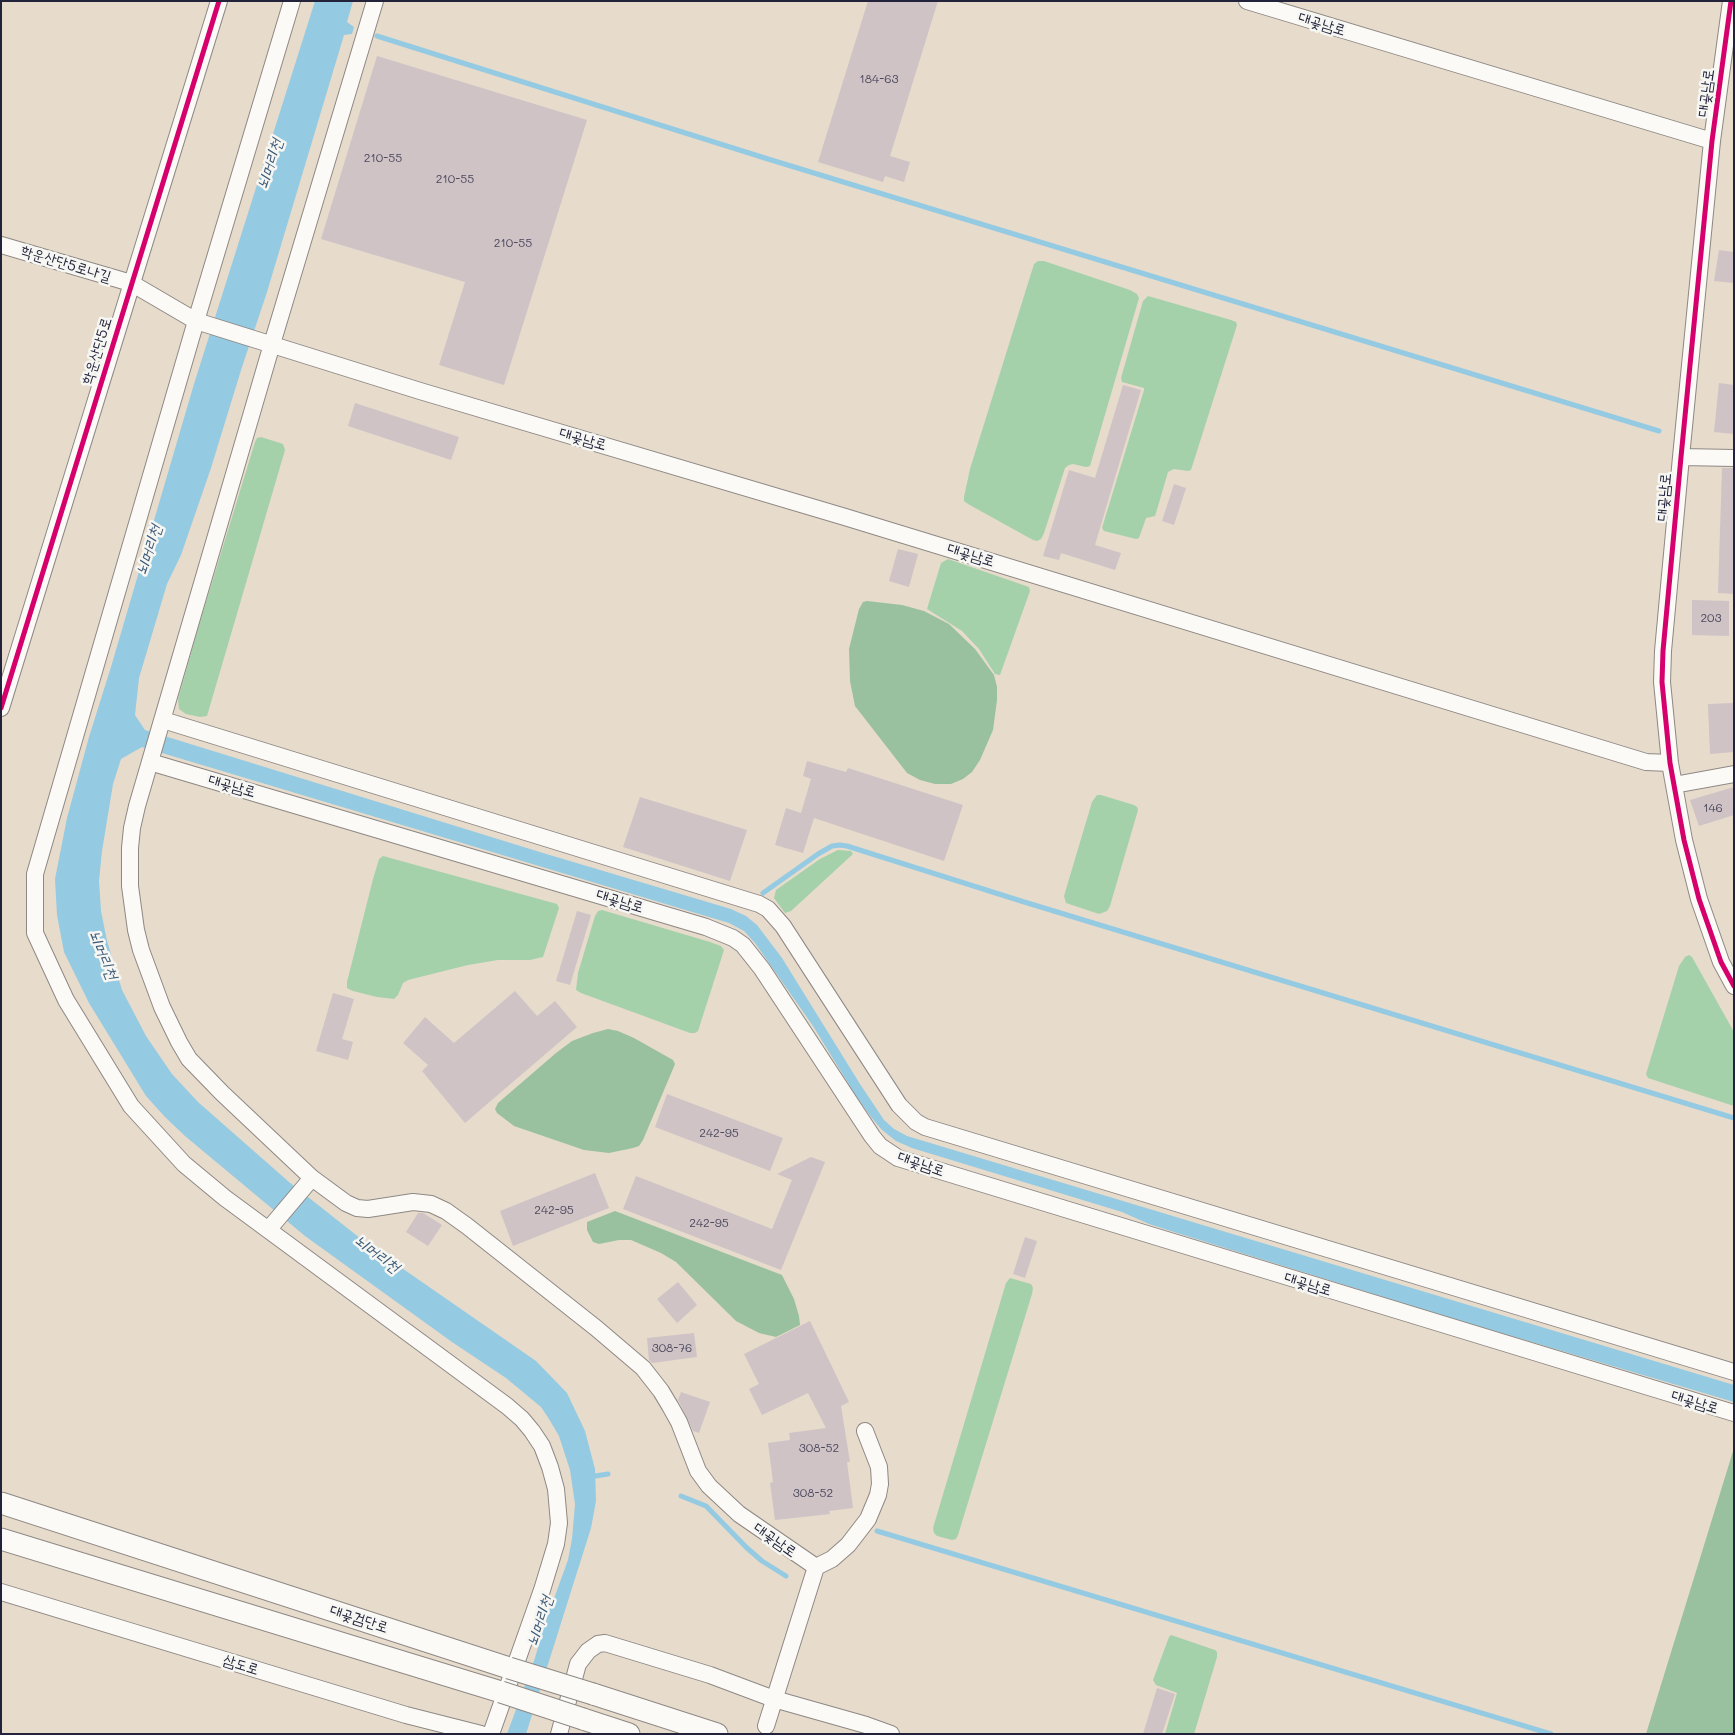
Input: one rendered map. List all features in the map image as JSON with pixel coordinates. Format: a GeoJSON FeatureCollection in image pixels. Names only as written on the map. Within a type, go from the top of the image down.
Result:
{"type":"FeatureCollection","features":[{"type":"Feature","properties":{"kind":"main road","name":"대곶검단로"},"geometry":{"type":"LineString","coordinates":[[1,1504],[717,1734]]}},
{"type":"Feature","properties":{"kind":"main road","name":"대곶검단로"},"geometry":{"type":"LineString","coordinates":[[1,1539],[501,1692],[629,1734]]}},
{"type":"Feature","properties":{"kind":"street","name":"학운산단5로"},"geometry":{"type":"LineString","coordinates":[[1,708],[219,1]]}},
{"type":"Feature","properties":{"kind":"street"},"geometry":{"type":"LineString","coordinates":[[292,1],[34,874],[35,933],[66,1000],[131,1106],[184,1164],[225,1198],[507,1406],[522,1419],[542,1446],[556,1489],[559,1523],[556,1544],[542,1590],[491,1734]]}},
{"type":"Feature","properties":{"kind":"street","name":"대곶남로"},"geometry":{"type":"LineString","coordinates":[[375,1],[272,344],[132,828],[130,886],[136,930],[151,980],[179,1042],[190,1059],[222,1093],[312,1178],[346,1203],[357,1208],[368,1209],[413,1202],[431,1204],[446,1211],[467,1226],[596,1328],[642,1368],[661,1391],[670,1406],[679,1422],[698,1470],[710,1486],[738,1514],[816,1567]]}},
{"type":"Feature","properties":{"kind":"street","name":"대곶남로"},"geometry":{"type":"LineString","coordinates":[[1247,1],[1712,141]]}},
{"type":"Feature","properties":{"kind":"street","name":"대곶남로"},"geometry":{"type":"LineString","coordinates":[[1731,1],[1712,141],[1663,651],[1663,691],[1670,762],[1684,840],[1698,898],[1722,962],[1734,986]]}},
{"type":"Feature","properties":{"kind":"street","name":"학운산단5로나길"},"geometry":{"type":"LineString","coordinates":[[1,245],[131,283],[196,321]]}},
{"type":"Feature","properties":{"kind":"street","name":"대곶남로"},"geometry":{"type":"LineString","coordinates":[[196,321],[420,391],[854,520],[1646,762],[1670,762]]}},
{"type":"Feature","properties":{"kind":"street"},"geometry":{"type":"LineString","coordinates":[[1681,457],[1734,458]]}},
{"type":"Feature","properties":{"kind":"street"},"geometry":{"type":"LineString","coordinates":[[163,720],[759,904],[775,916],[782,926],[899,1106],[916,1122],[925,1127],[1734,1372]]}},
{"type":"Feature","properties":{"kind":"street","name":"대곶남로"},"geometry":{"type":"LineString","coordinates":[[150,762],[688,922],[733,938],[742,945],[762,969],[872,1136],[880,1146],[898,1158],[1734,1413]]}},
{"type":"Feature","properties":{"kind":"street"},"geometry":{"type":"LineString","coordinates":[[1674,785],[1734,774]]}},
{"type":"Feature","properties":{"kind":"street"},"geometry":{"type":"LineString","coordinates":[[268,1230],[312,1178]]}},
{"type":"Feature","properties":{"kind":"street"},"geometry":{"type":"LineString","coordinates":[[766,1726],[816,1567],[832,1559],[848,1545],[868,1519],[878,1495],[880,1484],[879,1467],[864,1431]]}},
{"type":"Feature","properties":{"kind":"street","name":"삼도로"},"geometry":{"type":"LineString","coordinates":[[1,1592],[406,1715],[481,1734]]}},
{"type":"Feature","properties":{"kind":"street"},"geometry":{"type":"LineString","coordinates":[[559,1734],[578,1664],[588,1651],[598,1644],[605,1643],[710,1675],[774,1699],[891,1734]]}},
{"type":"Feature","properties":{"kind":"green space"},"geometry":{"type":"Polygon","coordinates":[[[1038,261],[1044,261],[1130,290],[1137,294],[1139,298],[1090,466],[1073,464],[1065,468],[1044,533],[1041,539],[1037,541],[968,504],[964,501],[964,497],[970,469],[1034,264],[1038,261]]]}},
{"type":"Feature","properties":{"kind":"green space"},"geometry":{"type":"Polygon","coordinates":[[[1148,296],[1231,320],[1236,322],[1237,325],[1191,470],[1174,469],[1168,472],[1155,516],[1146,518],[1139,538],[1136,539],[1104,531],[1102,528],[1144,390],[1144,388],[1122,382],[1121,378],[1143,301],[1148,296]]]}},
{"type":"Feature","properties":{"kind":"green space"},"geometry":{"type":"Polygon","coordinates":[[[261,437],[283,444],[285,450],[207,716],[200,717],[186,714],[179,709],[178,699],[255,442],[257,438],[261,437]]]}},
{"type":"Feature","properties":{"kind":"green space"},"geometry":{"type":"Polygon","coordinates":[[[948,559],[1029,587],[1030,591],[1000,675],[995,674],[979,649],[962,631],[927,609],[941,563],[948,559]]]}},
{"type":"Feature","properties":{"kind":"green space"},"geometry":{"type":"Polygon","coordinates":[[[863,602],[902,605],[924,611],[949,624],[975,649],[994,675],[997,687],[997,700],[993,730],[980,760],[972,772],[963,779],[951,784],[935,784],[920,780],[907,773],[855,706],[850,681],[849,649],[859,609],[863,602]]]}},
{"type":"Feature","properties":{"kind":"green space"},"geometry":{"type":"Polygon","coordinates":[[[1097,795],[1134,805],[1138,810],[1110,906],[1107,911],[1099,914],[1066,903],[1064,896],[1092,802],[1097,795]]]}},
{"type":"Feature","properties":{"kind":"green space"},"geometry":{"type":"Polygon","coordinates":[[[838,850],[851,851],[853,854],[791,911],[785,913],[774,898],[776,890],[820,859],[838,850]]]}},
{"type":"Feature","properties":{"kind":"green space"},"geometry":{"type":"Polygon","coordinates":[[[383,856],[557,904],[559,908],[543,957],[530,960],[498,960],[468,965],[408,980],[403,983],[398,995],[394,999],[377,997],[347,988],[373,879],[379,859],[383,856]]]}},
{"type":"Feature","properties":{"kind":"green space"},"geometry":{"type":"Polygon","coordinates":[[[602,910],[721,946],[724,950],[698,1031],[690,1033],[576,990],[578,973],[595,916],[598,911],[602,910]]]}},
{"type":"Feature","properties":{"kind":"green space"},"geometry":{"type":"Polygon","coordinates":[[[1689,955],[1692,957],[1734,1032],[1734,1106],[1648,1078],[1646,1074],[1679,966],[1685,957],[1689,955]]]}},
{"type":"Feature","properties":{"kind":"green space"},"geometry":{"type":"Polygon","coordinates":[[[608,1029],[634,1038],[673,1060],[675,1064],[639,1146],[609,1153],[584,1150],[514,1126],[497,1113],[495,1109],[498,1103],[556,1053],[572,1041],[608,1029]]]}},
{"type":"Feature","properties":{"kind":"green space"},"geometry":{"type":"Polygon","coordinates":[[[615,1211],[782,1275],[794,1299],[800,1325],[776,1337],[759,1333],[736,1321],[676,1262],[661,1253],[631,1240],[599,1244],[593,1242],[587,1230],[587,1222],[615,1211]]]}},
{"type":"Feature","properties":{"kind":"green space"},"geometry":{"type":"Polygon","coordinates":[[[1010,1278],[1031,1284],[1033,1288],[1032,1294],[958,1535],[956,1539],[952,1540],[937,1536],[933,1528],[1006,1283],[1010,1278]]]}},
{"type":"Feature","properties":{"kind":"green space"},"geometry":{"type":"Polygon","coordinates":[[[1734,1448],[1734,1734],[1646,1734],[1660,1688],[1734,1448]]]}},
{"type":"Feature","properties":{"kind":"green space"},"geometry":{"type":"Polygon","coordinates":[[[1171,1635],[1217,1652],[1194,1734],[1165,1734],[1177,1693],[1156,1685],[1153,1680],[1171,1635]]]}},
{"type":"Feature","properties":{"kind":"water","name":"뇌머리천"},"geometry":{"type":"Polygon","coordinates":[[[315,1],[353,1],[347,22],[354,27],[352,34],[344,35],[267,292],[211,468],[181,555],[167,584],[139,678],[135,715],[145,730],[731,909],[746,916],[757,925],[782,958],[884,1120],[894,1129],[907,1136],[1734,1385],[1734,1402],[1461,1321],[1149,1224],[1122,1212],[912,1148],[896,1141],[882,1130],[871,1117],[813,1026],[755,943],[744,931],[729,923],[142,747],[121,759],[113,784],[99,881],[101,911],[107,941],[122,990],[146,1036],[172,1074],[198,1102],[289,1182],[370,1246],[536,1361],[567,1393],[585,1431],[595,1469],[596,1501],[591,1528],[526,1734],[507,1734],[568,1560],[572,1539],[575,1504],[570,1470],[559,1436],[541,1407],[506,1378],[452,1342],[305,1236],[185,1136],[165,1117],[146,1096],[89,1003],[64,952],[57,915],[55,879],[67,818],[89,737],[194,384],[315,1]]]}},
{"type":"Feature","properties":{"kind":"building"},"geometry":{"type":"Polygon","coordinates":[[[868,1],[938,1],[890,156],[910,162],[904,182],[885,176],[883,182],[818,162],[868,1]]]}},
{"type":"Feature","properties":{"kind":"building"},"geometry":{"type":"Polygon","coordinates":[[[377,56],[587,120],[504,385],[439,365],[465,282],[321,239],[377,56]]]}},
{"type":"Feature","properties":{"kind":"building"},"geometry":{"type":"Polygon","coordinates":[[[1719,250],[1734,252],[1734,283],[1714,281],[1719,250]]]}},
{"type":"Feature","properties":{"kind":"building"},"geometry":{"type":"Polygon","coordinates":[[[1719,383],[1734,385],[1734,434],[1714,432],[1719,383]]]}},
{"type":"Feature","properties":{"kind":"building"},"geometry":{"type":"Polygon","coordinates":[[[1123,385],[1141,390],[1095,545],[1121,553],[1115,570],[1061,553],[1059,560],[1043,556],[1069,470],[1095,478],[1123,385]]]}},
{"type":"Feature","properties":{"kind":"building"},"geometry":{"type":"Polygon","coordinates":[[[355,403],[459,437],[451,460],[348,426],[355,403]]]}},
{"type":"Feature","properties":{"kind":"building"},"geometry":{"type":"Polygon","coordinates":[[[1722,468],[1734,468],[1734,594],[1718,593],[1722,468]]]}},
{"type":"Feature","properties":{"kind":"building"},"geometry":{"type":"Polygon","coordinates":[[[1174,484],[1186,488],[1174,525],[1162,521],[1174,484]]]}},
{"type":"Feature","properties":{"kind":"building"},"geometry":{"type":"Polygon","coordinates":[[[898,549],[918,554],[909,587],[889,581],[898,549]]]}},
{"type":"Feature","properties":{"kind":"building"},"geometry":{"type":"Polygon","coordinates":[[[1692,600],[1729,601],[1729,636],[1692,635],[1692,600]]]}},
{"type":"Feature","properties":{"kind":"building"},"geometry":{"type":"Polygon","coordinates":[[[1734,703],[1734,752],[1710,754],[1708,704],[1734,703]]]}},
{"type":"Feature","properties":{"kind":"building"},"geometry":{"type":"Polygon","coordinates":[[[807,761],[846,772],[848,768],[963,805],[944,861],[814,818],[803,853],[775,845],[786,808],[801,813],[811,779],[803,776],[807,761]]]}},
{"type":"Feature","properties":{"kind":"building"},"geometry":{"type":"Polygon","coordinates":[[[1734,787],[1734,815],[1699,826],[1690,800],[1734,787]]]}},
{"type":"Feature","properties":{"kind":"building"},"geometry":{"type":"Polygon","coordinates":[[[640,797],[747,830],[730,881],[623,847],[640,797]]]}},
{"type":"Feature","properties":{"kind":"building"},"geometry":{"type":"Polygon","coordinates":[[[577,911],[591,915],[570,985],[556,981],[577,911]]]}},
{"type":"Feature","properties":{"kind":"building"},"geometry":{"type":"Polygon","coordinates":[[[515,991],[537,1016],[555,1001],[577,1027],[465,1123],[422,1071],[428,1065],[403,1043],[425,1017],[454,1043],[515,991]]]}},
{"type":"Feature","properties":{"kind":"building"},"geometry":{"type":"Polygon","coordinates":[[[333,993],[354,999],[342,1039],[353,1042],[348,1060],[316,1051],[333,993]]]}},
{"type":"Feature","properties":{"kind":"building"},"geometry":{"type":"Polygon","coordinates":[[[667,1094],[783,1138],[770,1171],[655,1127],[667,1094]]]}},
{"type":"Feature","properties":{"kind":"building"},"geometry":{"type":"Polygon","coordinates":[[[811,1157],[825,1162],[781,1270],[623,1209],[636,1176],[772,1229],[792,1180],[777,1174],[811,1157]]]}},
{"type":"Feature","properties":{"kind":"building"},"geometry":{"type":"Polygon","coordinates":[[[595,1173],[609,1208],[513,1246],[500,1211],[595,1173]]]}},
{"type":"Feature","properties":{"kind":"building"},"geometry":{"type":"Polygon","coordinates":[[[418,1213],[423,1213],[442,1225],[428,1246],[406,1232],[418,1213]]]}},
{"type":"Feature","properties":{"kind":"building"},"geometry":{"type":"Polygon","coordinates":[[[1025,1237],[1037,1241],[1025,1278],[1013,1274],[1025,1237]]]}},
{"type":"Feature","properties":{"kind":"building"},"geometry":{"type":"Polygon","coordinates":[[[678,1282],[697,1305],[677,1323],[657,1299],[678,1282]]]}},
{"type":"Feature","properties":{"kind":"building"},"geometry":{"type":"Polygon","coordinates":[[[810,1321],[849,1402],[841,1406],[850,1462],[847,1462],[853,1508],[829,1511],[830,1514],[775,1520],[770,1483],[773,1482],[768,1443],[790,1440],[789,1433],[826,1428],[808,1393],[762,1415],[749,1389],[759,1384],[744,1354],[810,1321]]]}},
{"type":"Feature","properties":{"kind":"building"},"geometry":{"type":"Polygon","coordinates":[[[694,1333],[697,1357],[652,1363],[649,1360],[647,1338],[694,1333]]]}},
{"type":"Feature","properties":{"kind":"building"},"geometry":{"type":"Polygon","coordinates":[[[681,1392],[710,1402],[699,1433],[693,1431],[678,1400],[681,1392]]]}},
{"type":"Feature","properties":{"kind":"building"},"geometry":{"type":"Polygon","coordinates":[[[1157,1688],[1175,1694],[1162,1734],[1143,1734],[1157,1688]]]}},
{"type":"Feature","properties":{"kind":"waterway"},"geometry":{"type":"LineString","coordinates":[[377,36],[768,159],[1659,431]]}},
{"type":"Feature","properties":{"kind":"waterway"},"geometry":{"type":"LineString","coordinates":[[763,893],[832,846],[847,846],[1021,901],[1734,1118]]}},
{"type":"Feature","properties":{"kind":"waterway"},"geometry":{"type":"LineString","coordinates":[[589,1477],[608,1474]]}},
{"type":"Feature","properties":{"kind":"waterway"},"geometry":{"type":"LineString","coordinates":[[681,1496],[706,1506],[747,1548],[762,1561],[786,1576]]}},
{"type":"Feature","properties":{"kind":"waterway"},"geometry":{"type":"LineString","coordinates":[[877,1531],[1551,1734]]}},
{"type":"Feature","properties":{"kind":"cycle path"},"geometry":{"type":"LineString","coordinates":[[1,708],[219,1]]}},
{"type":"Feature","properties":{"kind":"cycle path"},"geometry":{"type":"LineString","coordinates":[[1731,1],[1712,141],[1663,651],[1662,682],[1670,763],[1684,840],[1699,899],[1721,962],[1734,986]]}}]}
